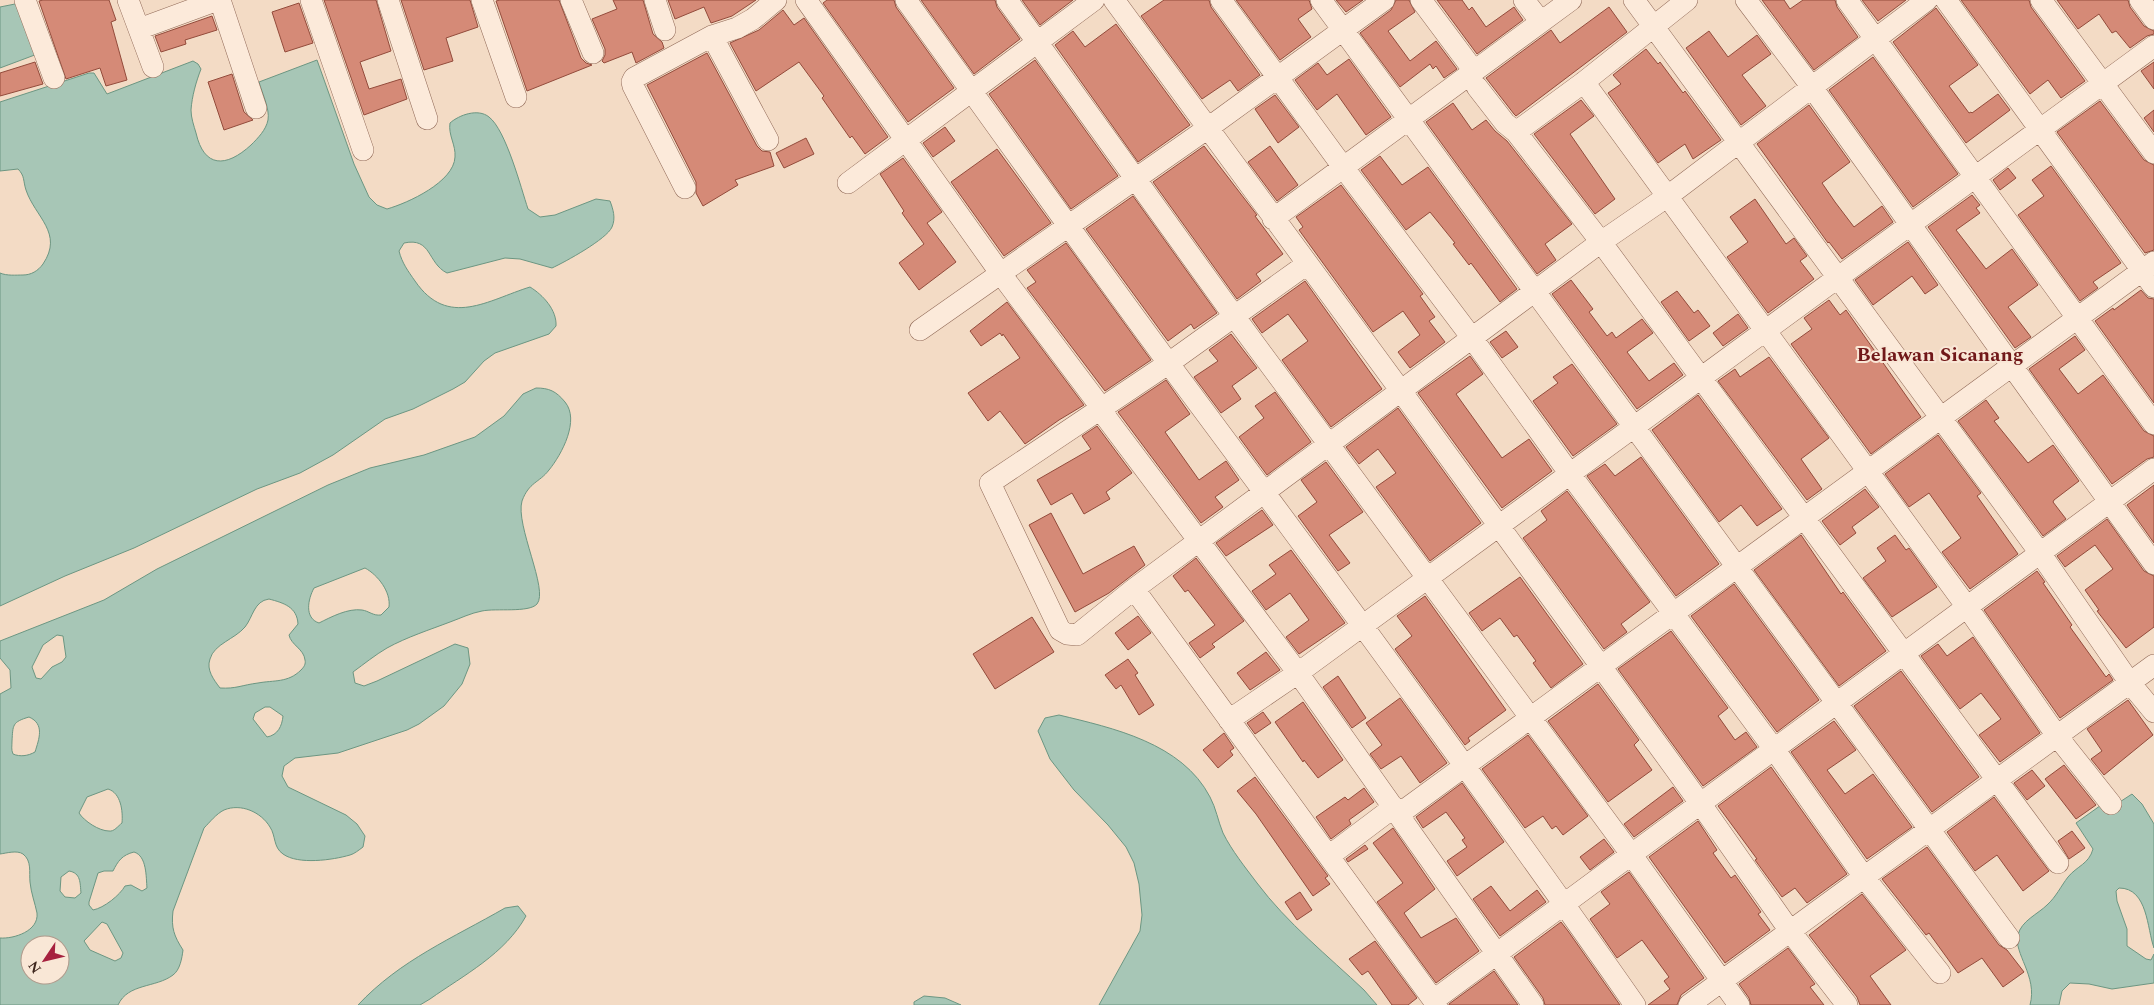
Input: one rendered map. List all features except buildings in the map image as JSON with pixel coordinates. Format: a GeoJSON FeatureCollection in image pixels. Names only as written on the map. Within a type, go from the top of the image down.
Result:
{"type":"FeatureCollection","features":[{"type":"Feature","properties":{"kind":"street"},"geometry":{"type":"LineString","coordinates":[[25,0],[54,78]]}},
{"type":"Feature","properties":{"kind":"street"},"geometry":{"type":"LineString","coordinates":[[128,0],[152,67]]}},
{"type":"Feature","properties":{"kind":"street"},"geometry":{"type":"LineString","coordinates":[[139,29],[219,0],[256,108]]}},
{"type":"Feature","properties":{"kind":"street"},"geometry":{"type":"LineString","coordinates":[[312,0],[363,150]]}},
{"type":"Feature","properties":{"kind":"street"},"geometry":{"type":"LineString","coordinates":[[388,0],[427,119]]}},
{"type":"Feature","properties":{"kind":"street"},"geometry":{"type":"LineString","coordinates":[[482,0],[516,97]]}},
{"type":"Feature","properties":{"kind":"street"},"geometry":{"type":"LineString","coordinates":[[571,0],[593,53]]}},
{"type":"Feature","properties":{"kind":"street"},"geometry":{"type":"LineString","coordinates":[[655,0],[665,30]]}},
{"type":"Feature","properties":{"kind":"street"},"geometry":{"type":"LineString","coordinates":[[685,188],[632,82],[634,78],[643,72],[712,36],[737,28],[753,19],[776,0]]}},
{"type":"Feature","properties":{"kind":"street"},"geometry":{"type":"LineString","coordinates":[[806,0],[1001,274],[1298,673],[1533,1005]]}},
{"type":"Feature","properties":{"kind":"street"},"geometry":{"type":"LineString","coordinates":[[906,0],[1169,363],[1266,492],[1635,1005]]}},
{"type":"Feature","properties":{"kind":"street"},"geometry":{"type":"LineString","coordinates":[[1006,0],[1234,316],[1631,854],[1739,1005]]}},
{"type":"Feature","properties":{"kind":"street"},"geometry":{"type":"LineString","coordinates":[[848,183],[1094,0]]}},
{"type":"Feature","properties":{"kind":"street"},"geometry":{"type":"LineString","coordinates":[[1114,0],[1401,391],[1700,803],[1790,931],[1847,1005]]}},
{"type":"Feature","properties":{"kind":"street"},"geometry":{"type":"LineString","coordinates":[[1221,0],[1774,749],[1864,877],[1940,974]]}},
{"type":"Feature","properties":{"kind":"street"},"geometry":{"type":"LineString","coordinates":[[1321,0],[2009,938]]}},
{"type":"Feature","properties":{"kind":"street"},"geometry":{"type":"LineString","coordinates":[[920,330],[1208,128],[1384,0]]}},
{"type":"Feature","properties":{"kind":"street"},"geometry":{"type":"LineString","coordinates":[[1421,0],[1505,123],[1516,132],[1601,242],[2058,863]]}},
{"type":"Feature","properties":{"kind":"street"},"geometry":{"type":"LineString","coordinates":[[1524,0],[1540,22]]}},
{"type":"Feature","properties":{"kind":"street"},"geometry":{"type":"LineString","coordinates":[[1273,218],[1408,119],[1475,79],[1540,22],[1571,0]]}},
{"type":"Feature","properties":{"kind":"street"},"geometry":{"type":"LineString","coordinates":[[1634,0],[2040,553],[2130,683],[2154,712]]}},
{"type":"Feature","properties":{"kind":"street"},"geometry":{"type":"LineString","coordinates":[[1516,132],[1584,82],[1686,0]]}},
{"type":"Feature","properties":{"kind":"street"},"geometry":{"type":"LineString","coordinates":[[1746,0],[1811,86],[2154,564]]}},
{"type":"Feature","properties":{"kind":"street"},"geometry":{"type":"LineString","coordinates":[[1847,0],[2154,424]]}},
{"type":"Feature","properties":{"kind":"street"},"geometry":{"type":"LineString","coordinates":[[1307,264],[1169,363],[1099,408],[990,483],[1060,630],[1066,634],[1077,635],[1200,540],[1601,242],[1668,196],[1927,0]]}},
{"type":"Feature","properties":{"kind":"street"},"geometry":{"type":"LineString","coordinates":[[1329,856],[1465,768],[1530,718],[2011,365],[2077,318],[2150,273],[2039,130],[1946,0]]}},
{"type":"Feature","properties":{"kind":"street"},"geometry":{"type":"LineString","coordinates":[[2041,0],[2154,153]]}},
{"type":"Feature","properties":{"kind":"street"},"geometry":{"type":"LineString","coordinates":[[2140,0],[2154,19]]}},
{"type":"Feature","properties":{"kind":"street"},"geometry":{"type":"LineString","coordinates":[[712,36],[768,140]]}},
{"type":"Feature","properties":{"kind":"street"},"geometry":{"type":"LineString","coordinates":[[1229,720],[1298,673],[2154,46]]}},
{"type":"Feature","properties":{"kind":"street"},"geometry":{"type":"LineString","coordinates":[[1584,82],[1967,607],[2057,736],[2111,804]]}},
{"type":"Feature","properties":{"kind":"street"},"geometry":{"type":"LineString","coordinates":[[1134,590],[1436,1002],[1498,953],[1631,854],[2154,469]]}},
{"type":"Feature","properties":{"kind":"street"},"geometry":{"type":"LineString","coordinates":[[1689,1005],[2154,665]]}},
{"type":"Feature","properties":{"kind":"shaded area"},"geometry":{"type":"Polygon","coordinates":[[[20,3],[40,53],[0,68],[0,7],[20,3]]]}},
{"type":"Feature","properties":{"kind":"shaded area"},"geometry":{"type":"Polygon","coordinates":[[[317,60],[354,164],[369,197],[377,205],[387,209],[396,206],[417,197],[439,183],[453,166],[455,157],[450,123],[458,117],[474,113],[485,114],[495,124],[507,146],[528,209],[540,217],[555,215],[596,199],[610,201],[614,220],[609,232],[585,250],[552,268],[520,259],[505,258],[447,273],[441,269],[425,247],[420,244],[413,242],[404,243],[399,251],[415,281],[428,296],[441,304],[469,307],[530,287],[540,294],[552,309],[556,326],[549,334],[495,353],[484,361],[465,382],[413,409],[385,419],[333,455],[300,473],[257,489],[134,548],[65,576],[0,606],[0,273],[23,275],[39,269],[49,253],[50,243],[46,226],[30,200],[23,176],[18,169],[0,171],[0,102],[89,73],[94,73],[107,94],[193,61],[201,69],[194,89],[191,110],[200,145],[204,153],[210,158],[217,161],[225,161],[242,153],[259,137],[265,127],[268,120],[268,111],[259,82],[317,60]]]}},
{"type":"Feature","properties":{"kind":"shaded area"},"geometry":{"type":"Polygon","coordinates":[[[536,388],[552,391],[558,395],[569,409],[571,418],[568,437],[559,455],[545,474],[531,486],[522,501],[523,525],[539,585],[540,597],[537,604],[527,608],[488,610],[474,613],[410,637],[383,651],[353,672],[355,683],[364,686],[377,681],[455,644],[468,648],[470,664],[462,684],[444,706],[419,724],[407,730],[338,753],[295,758],[284,766],[282,776],[288,787],[346,815],[357,824],[365,836],[363,847],[352,854],[334,858],[297,860],[280,851],[276,845],[272,830],[256,813],[244,808],[224,810],[204,828],[173,911],[172,922],[174,932],[183,950],[179,967],[173,975],[159,982],[135,989],[128,993],[118,1005],[0,1005],[0,938],[12,937],[30,929],[37,919],[37,913],[28,860],[23,854],[18,852],[0,854],[0,694],[11,688],[10,670],[0,658],[0,641],[104,600],[157,569],[328,485],[370,468],[424,455],[475,437],[504,416],[523,394],[536,388]],[[365,568],[314,588],[309,603],[309,613],[314,621],[319,623],[351,610],[362,610],[381,615],[389,607],[388,596],[383,584],[365,568]],[[269,599],[264,600],[254,610],[245,627],[220,645],[212,654],[209,667],[213,678],[220,688],[286,679],[296,674],[304,665],[304,656],[292,642],[289,635],[298,624],[295,613],[285,604],[269,599]],[[57,635],[43,645],[32,667],[36,678],[41,679],[52,667],[62,662],[66,657],[63,636],[57,635]],[[265,707],[255,713],[253,719],[267,737],[279,730],[283,716],[270,707],[265,707]],[[29,717],[14,725],[12,748],[13,754],[24,756],[35,752],[40,732],[37,724],[29,717]],[[108,789],[87,797],[79,813],[92,825],[105,831],[113,831],[122,823],[122,813],[118,798],[112,791],[108,789]],[[134,852],[123,857],[113,871],[98,873],[89,902],[93,910],[111,901],[125,886],[131,885],[142,891],[147,888],[144,862],[134,852]],[[69,871],[61,877],[60,891],[65,897],[75,898],[81,893],[79,879],[76,874],[69,871]],[[102,922],[84,941],[90,950],[115,961],[121,958],[123,953],[107,924],[102,922]]]}},
{"type":"Feature","properties":{"kind":"shaded area"},"geometry":{"type":"Polygon","coordinates":[[[1059,715],[1123,732],[1164,751],[1182,763],[1198,779],[1210,797],[1227,840],[1269,898],[1322,952],[1364,990],[1377,1005],[1099,1005],[1140,931],[1142,915],[1139,884],[1134,863],[1126,847],[1108,825],[1074,790],[1050,759],[1038,731],[1045,718],[1059,715]]]}},
{"type":"Feature","properties":{"kind":"shaded area"},"geometry":{"type":"Polygon","coordinates":[[[2132,794],[2142,804],[2154,824],[2154,948],[2145,911],[2136,895],[2129,890],[2119,888],[2116,891],[2117,901],[2127,929],[2127,946],[2146,959],[2151,960],[2154,954],[2154,983],[2112,989],[2089,984],[2070,983],[2062,991],[2059,1005],[2030,1005],[2031,984],[2017,942],[2020,930],[2026,922],[2050,902],[2071,873],[2089,858],[2093,849],[2076,823],[2104,803],[2109,809],[2132,794]]]}},
{"type":"Feature","properties":{"kind":"shaded area"},"geometry":{"type":"Polygon","coordinates":[[[518,906],[526,916],[507,942],[483,963],[430,999],[420,1005],[358,1005],[374,989],[409,962],[505,908],[518,906]]]}},
{"type":"Feature","properties":{"kind":"shaded area"},"geometry":{"type":"Polygon","coordinates":[[[924,996],[945,998],[961,1005],[914,1005],[914,1002],[924,996]]]}},
{"type":"Feature","properties":{"kind":"district","name":"Belawan Sicanang"},"geometry":{"type":"Point","coordinates":[1940,354]}}]}
